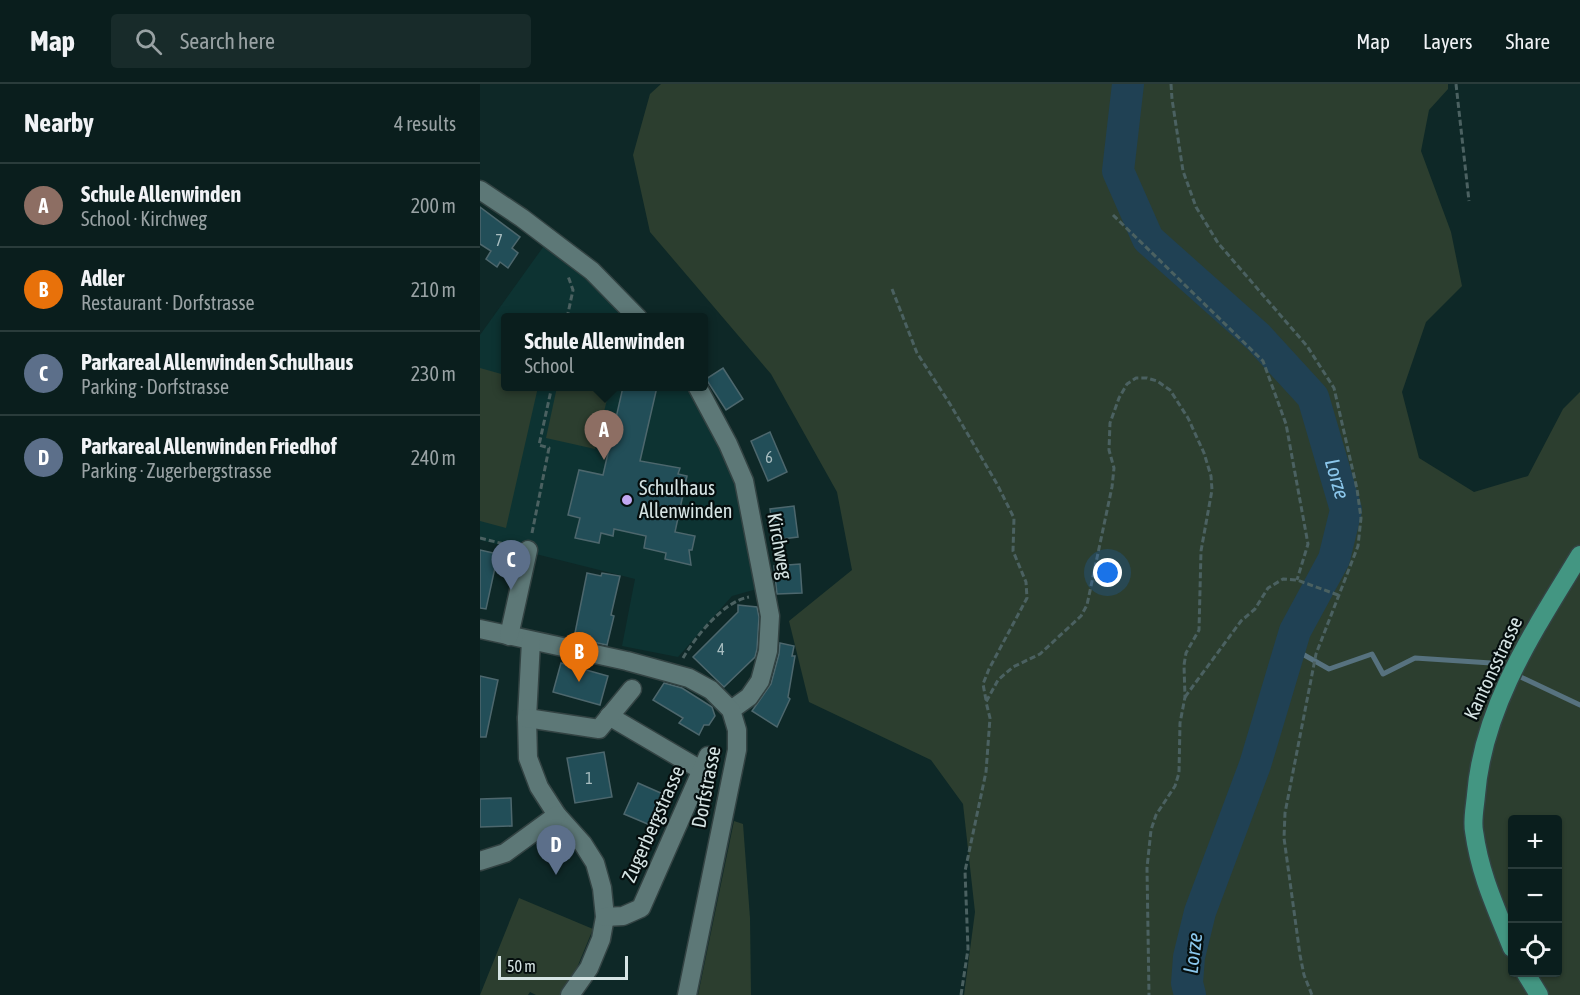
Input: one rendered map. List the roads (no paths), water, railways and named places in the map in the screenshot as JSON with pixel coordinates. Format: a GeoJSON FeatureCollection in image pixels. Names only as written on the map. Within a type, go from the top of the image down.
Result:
{"type":"FeatureCollection","features":[{"type":"Feature","properties":{"kind":"main road","name":"Kantonsstrasse"},"geometry":{"type":"LineString","coordinates":[[1508,938],[1484,881],[1473,829],[1478,774],[1488,728],[1532,633],[1580,555]]}},
{"type":"Feature","properties":{"kind":"main road"},"geometry":{"type":"LineString","coordinates":[[1528,977],[1539,995]]}},
{"type":"Feature","properties":{"kind":"street"},"geometry":{"type":"LineString","coordinates":[[480,190],[522,218],[592,272],[633,313]]}},
{"type":"Feature","properties":{"kind":"street","name":"Kirchweg"},"geometry":{"type":"LineString","coordinates":[[699,391],[728,444],[744,481],[770,616],[768,651],[760,681],[749,697],[731,710]]}},
{"type":"Feature","properties":{"kind":"street"},"geometry":{"type":"LineString","coordinates":[[509,636],[528,550]]}},
{"type":"Feature","properties":{"kind":"street"},"geometry":{"type":"LineString","coordinates":[[480,629],[675,672],[711,690],[731,710]]}},
{"type":"Feature","properties":{"kind":"street","name":"Zugerbergstrasse"},"geometry":{"type":"LineString","coordinates":[[531,641],[527,718],[528,758],[538,787],[557,815],[584,844],[595,862],[602,888],[605,917],[601,939],[589,968],[570,995]]}},
{"type":"Feature","properties":{"kind":"street"},"geometry":{"type":"LineString","coordinates":[[527,718],[599,729],[632,689]]}},
{"type":"Feature","properties":{"kind":"street","name":"Dorfstrasse"},"geometry":{"type":"LineString","coordinates":[[687,995],[737,750],[737,730],[731,710]]}},
{"type":"Feature","properties":{"kind":"street","name":"Zugerbergstrasse"},"geometry":{"type":"LineString","coordinates":[[605,917],[623,916],[640,908],[704,763],[609,716]]}},
{"type":"Feature","properties":{"kind":"street"},"geometry":{"type":"LineString","coordinates":[[480,861],[505,853],[557,815]]}},
{"type":"Feature","properties":{"kind":"waterway","name":"Lorze"},"geometry":{"type":"LineString","coordinates":[[1128,84],[1118,171],[1148,239],[1258,337],[1313,397],[1346,510],[1334,559],[1295,631],[1255,765],[1200,912],[1189,957],[1187,983],[1190,995]]}},
{"type":"Feature","properties":{"kind":"waterway"},"geometry":{"type":"LineString","coordinates":[[1290,647],[1329,669],[1372,654],[1383,674],[1415,658],[1491,663],[1580,705]]}},
{"type":"Feature","properties":{"kind":"place","name":"Schule Allenwinden"},"geometry":{"type":"Point","coordinates":[604,460]}},
{"type":"Feature","properties":{"kind":"place","name":"Schulhaus Allenwinden"},"geometry":{"type":"Point","coordinates":[627,500]}},
{"type":"Feature","properties":{"kind":"place","name":"Parkareal Allenwinden Schulhaus"},"geometry":{"type":"Point","coordinates":[511,590]}},
{"type":"Feature","properties":{"kind":"place","name":"Adler"},"geometry":{"type":"Point","coordinates":[579,682]}},
{"type":"Feature","properties":{"kind":"place","name":"Parkareal Allenwinden Friedhof"},"geometry":{"type":"Point","coordinates":[556,875]}}]}
